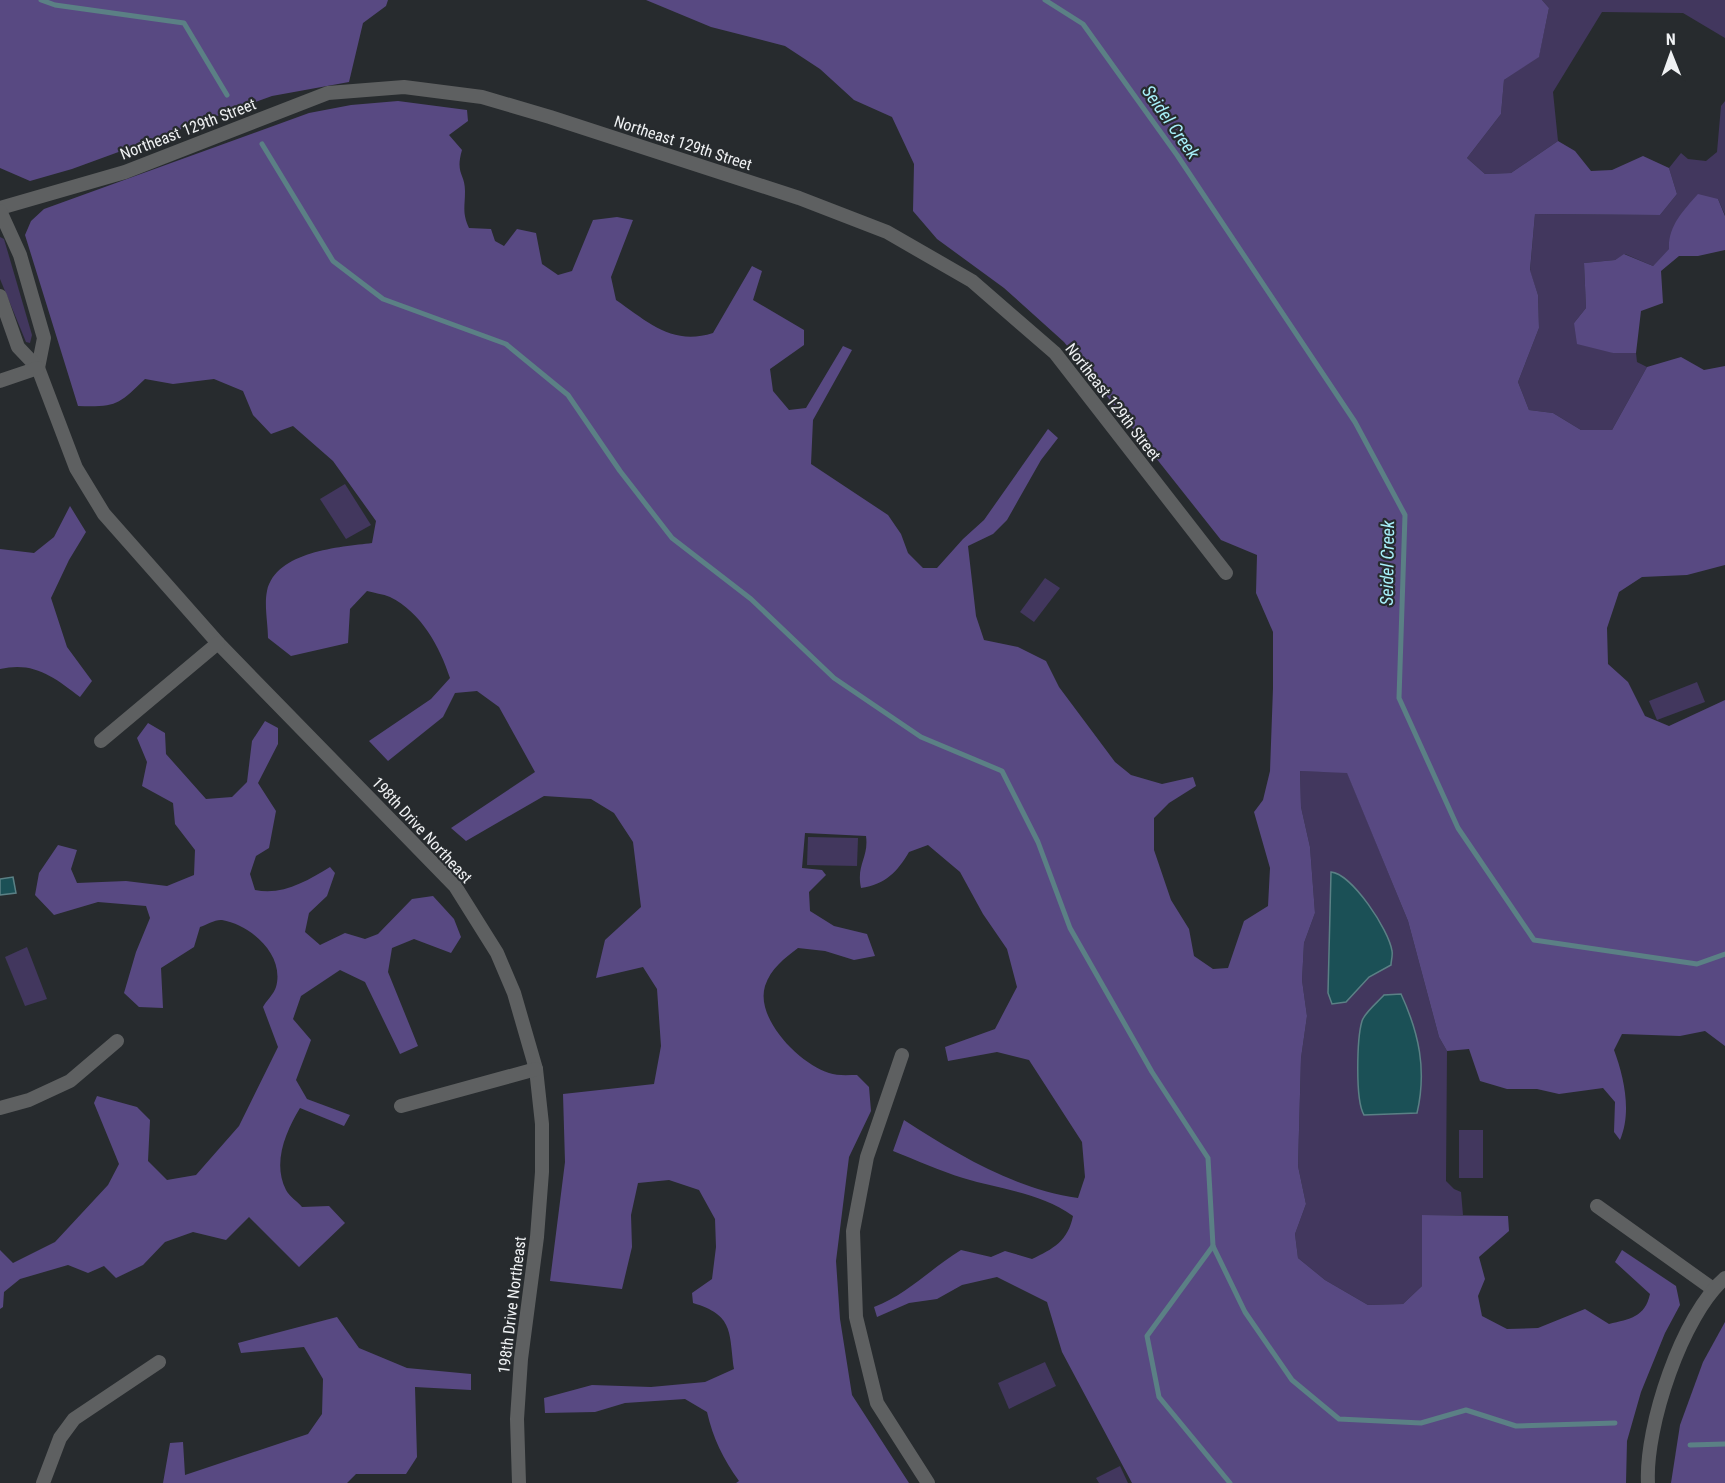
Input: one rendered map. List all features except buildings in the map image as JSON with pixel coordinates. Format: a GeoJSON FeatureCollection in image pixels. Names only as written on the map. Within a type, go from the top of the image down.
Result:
{"type":"FeatureCollection","features":[{"type":"Feature","properties":{"kind":"street","name":"Northeast 129th Street"},"geometry":{"type":"LineString","coordinates":[[0,209],[125,172],[328,93],[404,87],[482,97],[799,198],[887,232],[972,281],[1055,353],[1226,573]]}},
{"type":"Feature","properties":{"kind":"street"},"geometry":{"type":"LineString","coordinates":[[0,209],[20,255],[44,339],[38,368],[0,381]]}},
{"type":"Feature","properties":{"kind":"street","name":"198th Drive Northeast"},"geometry":{"type":"LineString","coordinates":[[0,296],[18,347],[38,368],[76,468],[88,491],[135,550],[218,643],[455,886],[497,953],[514,993],[536,1069],[542,1124],[542,1172],[537,1237],[521,1359],[517,1419],[519,1483]]}},
{"type":"Feature","properties":{"kind":"street"},"geometry":{"type":"LineString","coordinates":[[101,741],[218,643]]}},
{"type":"Feature","properties":{"kind":"street"},"geometry":{"type":"LineString","coordinates":[[0,1108],[29,1100],[70,1081],[117,1041]]}},
{"type":"Feature","properties":{"kind":"street"},"geometry":{"type":"LineString","coordinates":[[902,1055],[867,1158],[853,1231],[856,1317],[877,1403],[928,1483]]}},
{"type":"Feature","properties":{"kind":"street"},"geometry":{"type":"LineString","coordinates":[[401,1106],[536,1069]]}},
{"type":"Feature","properties":{"kind":"street"},"geometry":{"type":"LineString","coordinates":[[1597,1206],[1713,1289]]}},
{"type":"Feature","properties":{"kind":"street"},"geometry":{"type":"LineString","coordinates":[[1648,1483],[1647,1459],[1664,1385],[1692,1324],[1713,1289],[1725,1278]]}},
{"type":"Feature","properties":{"kind":"street"},"geometry":{"type":"LineString","coordinates":[[43,1483],[60,1438],[74,1419],[159,1362]]}},
{"type":"Feature","properties":{"kind":"shaded area"},"geometry":{"type":"Polygon","coordinates":[[[0,0],[388,0],[386,6],[363,23],[349,82],[272,96],[72,169],[30,181],[0,168],[0,0]]]}},
{"type":"Feature","properties":{"kind":"shaded area"},"geometry":{"type":"Polygon","coordinates":[[[646,0],[1542,0],[1549,8],[1539,57],[1504,80],[1501,114],[1467,158],[1485,174],[1511,173],[1558,141],[1575,151],[1591,171],[1612,170],[1643,156],[1669,168],[1677,194],[1660,215],[1535,214],[1530,270],[1538,295],[1539,328],[1518,382],[1529,410],[1553,413],[1581,430],[1612,430],[1647,367],[1681,357],[1704,370],[1725,366],[1725,565],[1687,575],[1642,577],[1619,592],[1607,628],[1608,664],[1628,682],[1645,716],[1669,726],[1725,700],[1725,1046],[1705,1031],[1680,1036],[1622,1034],[1614,1050],[1621,1072],[1626,1106],[1626,1118],[1620,1140],[1614,1132],[1615,1102],[1603,1088],[1559,1094],[1537,1089],[1507,1089],[1480,1081],[1469,1049],[1447,1051],[1439,1037],[1408,921],[1347,773],[1300,771],[1301,807],[1310,847],[1315,913],[1304,943],[1302,980],[1307,1016],[1301,1058],[1298,1166],[1306,1204],[1295,1234],[1298,1258],[1325,1280],[1368,1305],[1403,1304],[1422,1286],[1422,1215],[1508,1216],[1509,1231],[1479,1257],[1485,1279],[1478,1296],[1482,1316],[1507,1329],[1538,1328],[1585,1309],[1609,1324],[1636,1316],[1648,1302],[1650,1294],[1615,1262],[1622,1250],[1676,1286],[1680,1305],[1665,1333],[1641,1392],[1627,1441],[1626,1483],[1132,1483],[1062,1352],[1047,1302],[997,1277],[962,1285],[937,1299],[909,1303],[877,1317],[874,1307],[898,1295],[961,1250],[991,1257],[1005,1251],[1032,1259],[1047,1252],[1063,1238],[1071,1225],[1073,1216],[1034,1197],[954,1175],[893,1151],[904,1120],[965,1157],[1031,1187],[1078,1198],[1085,1177],[1082,1142],[1029,1060],[997,1052],[948,1061],[945,1047],[995,1029],[1017,987],[1007,949],[983,914],[960,872],[928,845],[909,852],[900,866],[884,880],[861,888],[860,873],[866,850],[866,836],[805,833],[802,868],[822,870],[826,875],[809,892],[810,911],[834,926],[867,934],[875,956],[854,960],[825,951],[798,948],[778,964],[771,974],[765,986],[764,999],[773,1026],[793,1050],[805,1060],[829,1073],[857,1075],[869,1087],[871,1111],[849,1157],[836,1261],[840,1319],[852,1395],[909,1483],[736,1483],[739,1481],[719,1448],[707,1412],[685,1399],[625,1403],[595,1412],[545,1413],[544,1398],[592,1385],[651,1387],[705,1382],[734,1369],[730,1335],[723,1319],[716,1313],[693,1303],[692,1293],[712,1279],[716,1247],[715,1219],[699,1190],[669,1180],[638,1183],[631,1215],[632,1247],[622,1289],[550,1281],[565,1162],[563,1094],[654,1084],[661,1046],[657,989],[643,967],[596,978],[605,940],[641,907],[633,842],[614,813],[591,799],[544,796],[466,841],[451,828],[535,772],[499,707],[477,691],[455,693],[443,717],[388,761],[369,741],[431,699],[450,678],[441,654],[420,621],[390,597],[367,591],[350,609],[348,643],[291,656],[268,638],[267,591],[273,578],[283,567],[296,559],[327,549],[372,543],[376,521],[333,461],[293,426],[271,434],[253,415],[243,391],[214,379],[173,384],[145,379],[116,403],[101,406],[78,406],[25,235],[31,221],[44,209],[309,113],[351,105],[398,101],[467,110],[468,121],[449,135],[462,150],[460,169],[465,185],[465,214],[469,228],[491,229],[495,241],[504,246],[517,229],[536,233],[542,264],[558,275],[572,271],[593,220],[617,217],[633,220],[611,277],[616,300],[661,330],[685,336],[713,333],[752,266],[762,271],[753,300],[804,330],[804,345],[770,369],[773,391],[789,410],[806,408],[843,346],[852,350],[813,420],[811,464],[888,515],[901,534],[908,553],[923,568],[937,568],[984,520],[1048,429],[1058,438],[1041,460],[1007,520],[993,534],[968,546],[976,616],[984,640],[1018,647],[1046,661],[1059,687],[1115,762],[1131,775],[1162,784],[1193,777],[1196,786],[1169,803],[1154,818],[1154,850],[1171,900],[1189,929],[1194,956],[1213,969],[1228,968],[1244,921],[1268,906],[1270,868],[1254,812],[1263,800],[1270,771],[1273,632],[1256,593],[1257,555],[1221,540],[1064,342],[1004,288],[937,239],[913,211],[914,164],[892,117],[854,100],[820,69],[785,46],[711,27],[646,0]]]}},
{"type":"Feature","properties":{"kind":"shaded area"},"geometry":{"type":"Polygon","coordinates":[[[1542,0],[1725,0],[1725,38],[1683,13],[1602,12],[1553,92],[1558,141],[1511,173],[1485,174],[1467,158],[1501,114],[1504,80],[1539,56],[1549,8],[1542,0]]]}},
{"type":"Feature","properties":{"kind":"shaded area"},"geometry":{"type":"Polygon","coordinates":[[[1725,101],[1725,215],[1718,199],[1653,266],[1625,254],[1615,260],[1584,263],[1586,308],[1574,323],[1613,353],[1636,353],[1637,362],[1647,367],[1612,430],[1581,430],[1553,413],[1529,410],[1518,382],[1539,328],[1538,295],[1530,271],[1535,214],[1660,215],[1677,194],[1669,168],[1681,153],[1688,159],[1706,161],[1717,152],[1721,106],[1725,101]]]}},
{"type":"Feature","properties":{"kind":"shaded area"},"geometry":{"type":"Polygon","coordinates":[[[1698,194],[1718,199],[1725,216],[1725,250],[1698,256],[1679,256],[1661,271],[1663,303],[1641,311],[1636,353],[1613,353],[1577,344],[1574,323],[1586,308],[1584,263],[1615,260],[1624,254],[1653,266],[1669,249],[1674,226],[1698,194]]]}},
{"type":"Feature","properties":{"kind":"shaded area"},"geometry":{"type":"Polygon","coordinates":[[[0,237],[4,239],[32,335],[30,343],[26,342],[0,279],[0,237]]]}},
{"type":"Feature","properties":{"kind":"shaded area"},"geometry":{"type":"Polygon","coordinates":[[[345,484],[371,525],[346,539],[320,499],[345,484]]]}},
{"type":"Feature","properties":{"kind":"shaded area"},"geometry":{"type":"Polygon","coordinates":[[[70,506],[86,532],[69,560],[51,598],[67,647],[92,681],[80,697],[43,672],[23,667],[0,669],[0,549],[34,553],[54,537],[70,506]]]}},
{"type":"Feature","properties":{"kind":"shaded area"},"geometry":{"type":"Polygon","coordinates":[[[1045,578],[1060,588],[1034,622],[1020,612],[1045,578]]]}},
{"type":"Feature","properties":{"kind":"shaded area"},"geometry":{"type":"Polygon","coordinates":[[[1697,682],[1705,702],[1657,720],[1649,701],[1697,682]]]}},
{"type":"Feature","properties":{"kind":"shaded area"},"geometry":{"type":"Polygon","coordinates":[[[265,721],[278,728],[278,744],[258,783],[276,811],[269,848],[256,856],[250,874],[255,890],[285,889],[330,867],[335,873],[327,896],[309,913],[305,932],[320,945],[345,933],[365,939],[378,934],[412,899],[433,896],[454,919],[461,937],[451,953],[414,939],[392,948],[388,972],[418,1046],[400,1054],[365,982],[340,970],[301,996],[293,1019],[311,1040],[296,1080],[307,1099],[350,1115],[344,1126],[300,1108],[282,1147],[280,1169],[282,1180],[287,1192],[302,1207],[329,1206],[345,1223],[299,1267],[249,1217],[226,1240],[193,1232],[165,1242],[143,1265],[116,1278],[104,1266],[88,1273],[68,1265],[20,1279],[4,1292],[3,1307],[0,1309],[0,1250],[13,1263],[55,1242],[108,1185],[119,1164],[94,1103],[97,1096],[137,1107],[150,1120],[148,1161],[167,1180],[196,1175],[239,1126],[278,1047],[263,1007],[276,987],[275,964],[271,953],[263,943],[244,928],[222,920],[200,927],[194,947],[161,968],[163,1008],[139,1007],[124,993],[136,952],[150,918],[146,906],[98,902],[54,915],[35,895],[39,873],[58,845],[77,850],[71,869],[77,883],[126,881],[167,886],[194,875],[195,850],[175,824],[173,803],[142,786],[147,762],[137,738],[148,723],[165,733],[166,754],[206,799],[232,797],[247,782],[252,741],[265,721]]]}},
{"type":"Feature","properties":{"kind":"shaded area"},"geometry":{"type":"Polygon","coordinates":[[[1300,771],[1347,772],[1408,921],[1439,1037],[1447,1051],[1446,1181],[1461,1192],[1463,1215],[1423,1215],[1422,1286],[1403,1304],[1368,1305],[1325,1280],[1298,1258],[1295,1234],[1306,1204],[1298,1166],[1301,1058],[1307,1016],[1302,980],[1304,943],[1315,913],[1310,847],[1301,807],[1300,771]]]}},
{"type":"Feature","properties":{"kind":"shaded area"},"geometry":{"type":"Polygon","coordinates":[[[808,837],[858,838],[857,866],[807,865],[808,837]]]}},
{"type":"Feature","properties":{"kind":"shaded area"},"geometry":{"type":"Polygon","coordinates":[[[27,947],[47,999],[25,1006],[5,957],[27,947]]]}},
{"type":"Feature","properties":{"kind":"shaded area"},"geometry":{"type":"Polygon","coordinates":[[[1459,1130],[1483,1130],[1483,1178],[1459,1178],[1459,1130]]]}},
{"type":"Feature","properties":{"kind":"shaded area"},"geometry":{"type":"Polygon","coordinates":[[[337,1317],[359,1348],[407,1368],[471,1374],[471,1390],[415,1387],[417,1457],[406,1474],[356,1474],[347,1483],[163,1483],[170,1443],[183,1442],[185,1475],[308,1434],[322,1414],[323,1379],[304,1347],[241,1353],[238,1343],[337,1317]]]}},
{"type":"Feature","properties":{"kind":"shaded area"},"geometry":{"type":"Polygon","coordinates":[[[1725,1322],[1725,1483],[1671,1483],[1680,1425],[1703,1362],[1725,1322]]]}},
{"type":"Feature","properties":{"kind":"shaded area"},"geometry":{"type":"Polygon","coordinates":[[[1045,1362],[1056,1386],[1009,1409],[998,1383],[1045,1362]]]}},
{"type":"Feature","properties":{"kind":"shaded area"},"geometry":{"type":"Polygon","coordinates":[[[1120,1466],[1128,1483],[1099,1483],[1096,1478],[1120,1466]]]}},
{"type":"Feature","properties":{"kind":"water"},"geometry":{"type":"Polygon","coordinates":[[[1331,872],[1340,875],[1359,892],[1377,917],[1392,951],[1391,965],[1369,977],[1346,1002],[1332,1004],[1328,993],[1331,872]]]}},
{"type":"Feature","properties":{"kind":"water"},"geometry":{"type":"Polygon","coordinates":[[[13,877],[16,893],[0,895],[0,879],[13,877]]]}},
{"type":"Feature","properties":{"kind":"water"},"geometry":{"type":"Polygon","coordinates":[[[1401,994],[1417,1037],[1420,1052],[1421,1082],[1417,1113],[1364,1115],[1359,1096],[1358,1069],[1362,1021],[1384,995],[1401,994]]]}},
{"type":"Feature","properties":{"kind":"waterway"},"geometry":{"type":"LineString","coordinates":[[41,0],[55,5],[184,23],[227,95]]}},
{"type":"Feature","properties":{"kind":"waterway","name":"Seidel Creek"},"geometry":{"type":"LineString","coordinates":[[1045,0],[1083,24],[1177,155],[1355,422],[1405,515],[1399,698],[1458,828],[1534,940],[1697,964],[1725,954]]}},
{"type":"Feature","properties":{"kind":"waterway"},"geometry":{"type":"LineString","coordinates":[[262,144],[333,261],[383,299],[506,344],[568,395],[620,471],[672,538],[751,599],[834,678],[921,737],[1002,771],[1038,842],[1070,928],[1152,1072],[1208,1158],[1213,1246],[1147,1336],[1159,1397],[1230,1483]]}},
{"type":"Feature","properties":{"kind":"waterway"},"geometry":{"type":"LineString","coordinates":[[1213,1246],[1245,1312],[1292,1380],[1339,1419],[1421,1423],[1466,1410],[1516,1426],[1615,1423]]}},
{"type":"Feature","properties":{"kind":"waterway"},"geometry":{"type":"LineString","coordinates":[[1690,1445],[1725,1444]]}}]}
